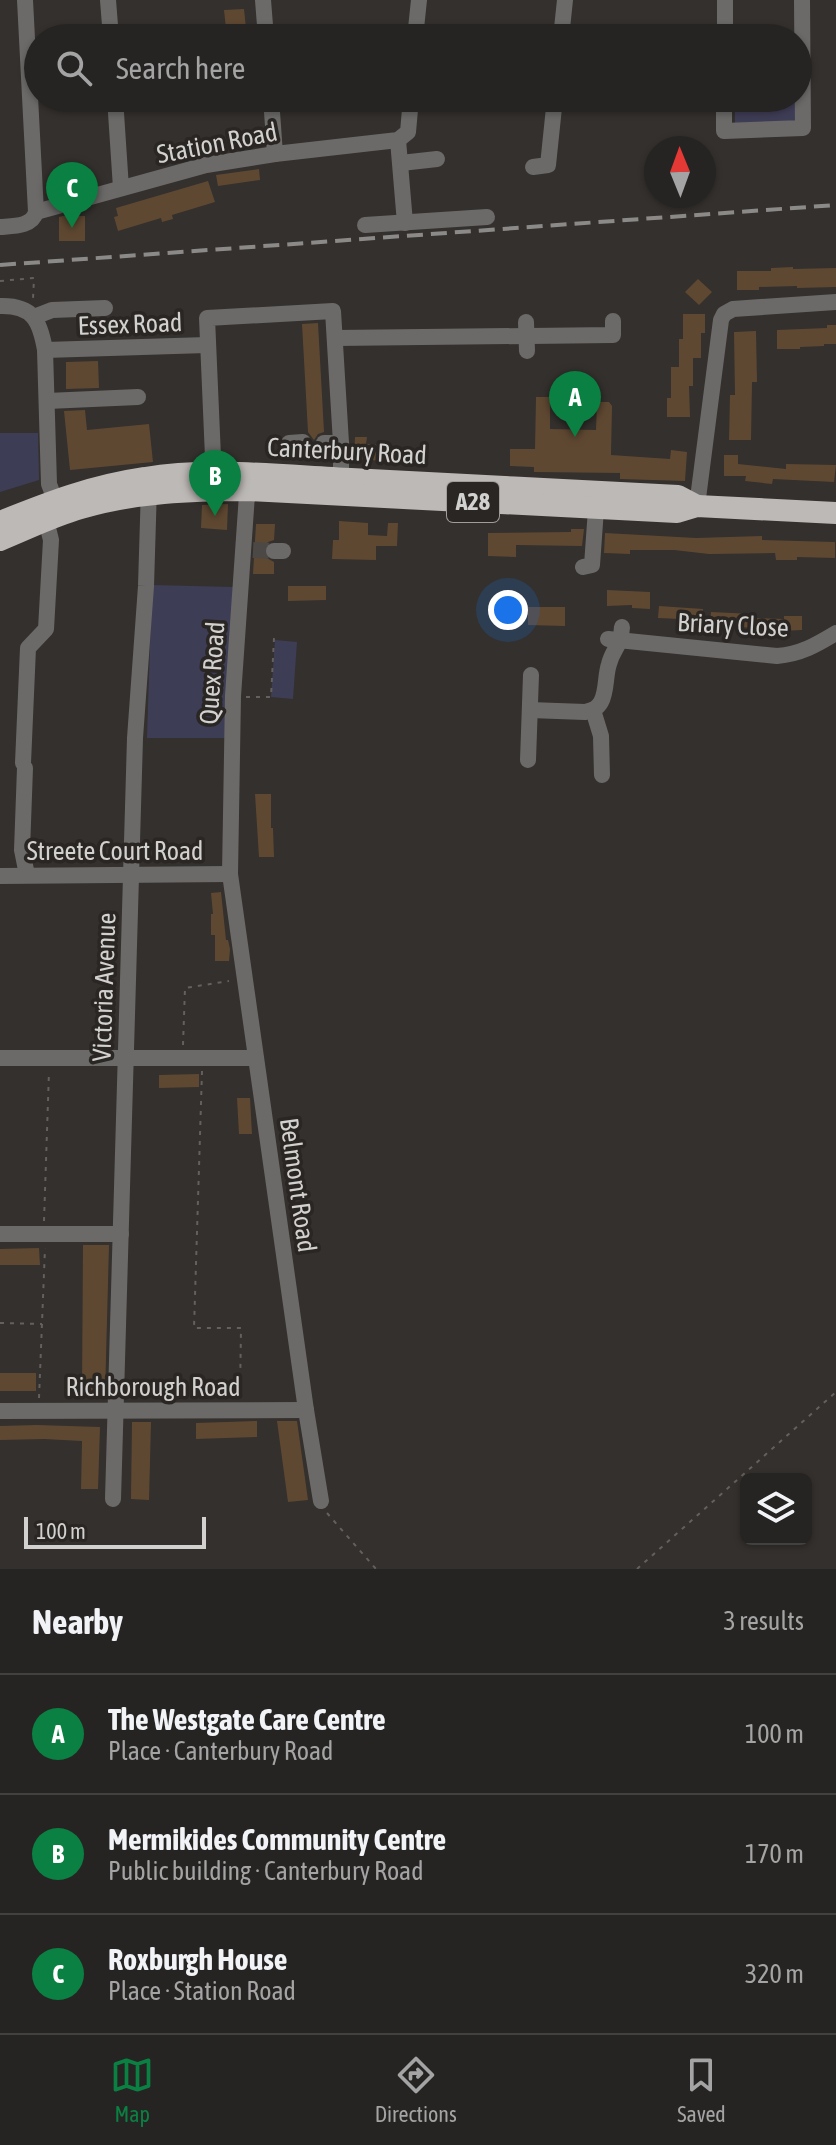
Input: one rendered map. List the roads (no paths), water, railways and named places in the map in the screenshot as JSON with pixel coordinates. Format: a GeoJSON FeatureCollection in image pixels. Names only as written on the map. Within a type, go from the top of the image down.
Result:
{"type":"FeatureCollection","features":[{"type":"Feature","properties":{"kind":"highway","name":"Canterbury Road"},"geometry":{"type":"LineString","coordinates":[[0,522],[50,510],[82,508],[149,486],[206,490],[248,482],[518,496],[678,496],[697,506]]}},
{"type":"Feature","properties":{"kind":"highway","name":"Canterbury Road"},"geometry":{"type":"LineString","coordinates":[[518,496],[596,509],[677,512],[697,506],[836,513]]}},
{"type":"Feature","properties":{"kind":"highway","name":"Canterbury Road"},"geometry":{"type":"LineString","coordinates":[[0,540],[50,510]]}},
{"type":"Feature","properties":{"kind":"street"},"geometry":{"type":"LineString","coordinates":[[25,0],[26,24]]}},
{"type":"Feature","properties":{"kind":"street"},"geometry":{"type":"LineString","coordinates":[[108,0],[110,24]]}},
{"type":"Feature","properties":{"kind":"street"},"geometry":{"type":"LineString","coordinates":[[263,0],[265,24]]}},
{"type":"Feature","properties":{"kind":"street"},"geometry":{"type":"LineString","coordinates":[[416,24],[419,0]]}},
{"type":"Feature","properties":{"kind":"street"},"geometry":{"type":"LineString","coordinates":[[562,24],[565,0]]}},
{"type":"Feature","properties":{"kind":"street"},"geometry":{"type":"LineString","coordinates":[[725,0],[725,24]]}},
{"type":"Feature","properties":{"kind":"street"},"geometry":{"type":"LineString","coordinates":[[802,0],[802,24]]}},
{"type":"Feature","properties":{"kind":"street"},"geometry":{"type":"LineString","coordinates":[[29,112],[33,217]]}},
{"type":"Feature","properties":{"kind":"street"},"geometry":{"type":"LineString","coordinates":[[116,112],[121,188]]}},
{"type":"Feature","properties":{"kind":"street"},"geometry":{"type":"LineString","coordinates":[[272,112],[275,154]]}},
{"type":"Feature","properties":{"kind":"street"},"geometry":{"type":"LineString","coordinates":[[405,223],[401,163],[408,112]]}},
{"type":"Feature","properties":{"kind":"street"},"geometry":{"type":"LineString","coordinates":[[533,167],[548,165],[554,112]]}},
{"type":"Feature","properties":{"kind":"street"},"geometry":{"type":"LineString","coordinates":[[724,112],[724,131],[803,128],[803,112]]}},
{"type":"Feature","properties":{"kind":"street","name":"Station Road"},"geometry":{"type":"LineString","coordinates":[[0,227],[16,226],[33,217],[121,188],[206,165],[403,136]]}},
{"type":"Feature","properties":{"kind":"street"},"geometry":{"type":"LineString","coordinates":[[401,163],[437,159]]}},
{"type":"Feature","properties":{"kind":"street"},"geometry":{"type":"LineString","coordinates":[[365,225],[487,217]]}},
{"type":"Feature","properties":{"kind":"street"},"geometry":{"type":"LineString","coordinates":[[697,506],[718,335],[724,314],[733,309],[836,302]]}},
{"type":"Feature","properties":{"kind":"street"},"geometry":{"type":"LineString","coordinates":[[0,306],[13,306],[34,316],[41,328],[45,350],[51,540],[46,629],[28,648],[22,850],[27,875]]}},
{"type":"Feature","properties":{"kind":"street"},"geometry":{"type":"LineString","coordinates":[[34,316],[52,310],[105,308]]}},
{"type":"Feature","properties":{"kind":"street","name":"Essex Road"},"geometry":{"type":"LineString","coordinates":[[45,350],[207,345],[207,318],[333,311],[335,338]]}},
{"type":"Feature","properties":{"kind":"street"},"geometry":{"type":"LineString","coordinates":[[341,487],[333,443],[335,338],[613,335],[613,321]]}},
{"type":"Feature","properties":{"kind":"street"},"geometry":{"type":"LineString","coordinates":[[207,345],[213,457]]}},
{"type":"Feature","properties":{"kind":"street"},"geometry":{"type":"LineString","coordinates":[[47,401],[138,397]]}},
{"type":"Feature","properties":{"kind":"street","name":"Quex Road"},"geometry":{"type":"LineString","coordinates":[[230,874],[233,696],[248,550],[248,482]]}},
{"type":"Feature","properties":{"kind":"street","name":"Victoria Avenue"},"geometry":{"type":"LineString","coordinates":[[113,1499],[135,738],[146,586],[149,486]]}},
{"type":"Feature","properties":{"kind":"street"},"geometry":{"type":"LineString","coordinates":[[583,567],[592,565],[596,509]]}},
{"type":"Feature","properties":{"kind":"street","name":"Briary Close"},"geometry":{"type":"LineString","coordinates":[[593,710],[602,700],[617,636],[777,656],[811,649],[836,633]]}},
{"type":"Feature","properties":{"kind":"street"},"geometry":{"type":"LineString","coordinates":[[528,760],[531,675]]}},
{"type":"Feature","properties":{"kind":"street"},"geometry":{"type":"LineString","coordinates":[[530,710],[593,710],[601,736],[602,775]]}},
{"type":"Feature","properties":{"kind":"street","name":"Streete Court Road"},"geometry":{"type":"LineString","coordinates":[[0,876],[230,874]]}},
{"type":"Feature","properties":{"kind":"street","name":"Belmont Road"},"geometry":{"type":"LineString","coordinates":[[230,874],[321,1501]]}},
{"type":"Feature","properties":{"kind":"street"},"geometry":{"type":"LineString","coordinates":[[0,1058],[255,1058]]}},
{"type":"Feature","properties":{"kind":"street"},"geometry":{"type":"LineString","coordinates":[[0,1234],[121,1234]]}},
{"type":"Feature","properties":{"kind":"street","name":"Richborough Road"},"geometry":{"type":"LineString","coordinates":[[0,1411],[306,1410]]}},
{"type":"Feature","properties":{"kind":"tunnel"},"geometry":{"type":"LineString","coordinates":[[253,550],[274,551]]}},
{"type":"Feature","properties":{"kind":"railway"},"geometry":{"type":"LineString","coordinates":[[0,265],[836,205]]}},
{"type":"Feature","properties":{"kind":"place","name":"Roxburgh House"},"geometry":{"type":"Point","coordinates":[72,228]}},
{"type":"Feature","properties":{"kind":"place","name":"The Westgate Care Centre"},"geometry":{"type":"Point","coordinates":[575,437]}},
{"type":"Feature","properties":{"kind":"place","name":"Mermikides Community Centre"},"geometry":{"type":"Point","coordinates":[215,516]}}]}
